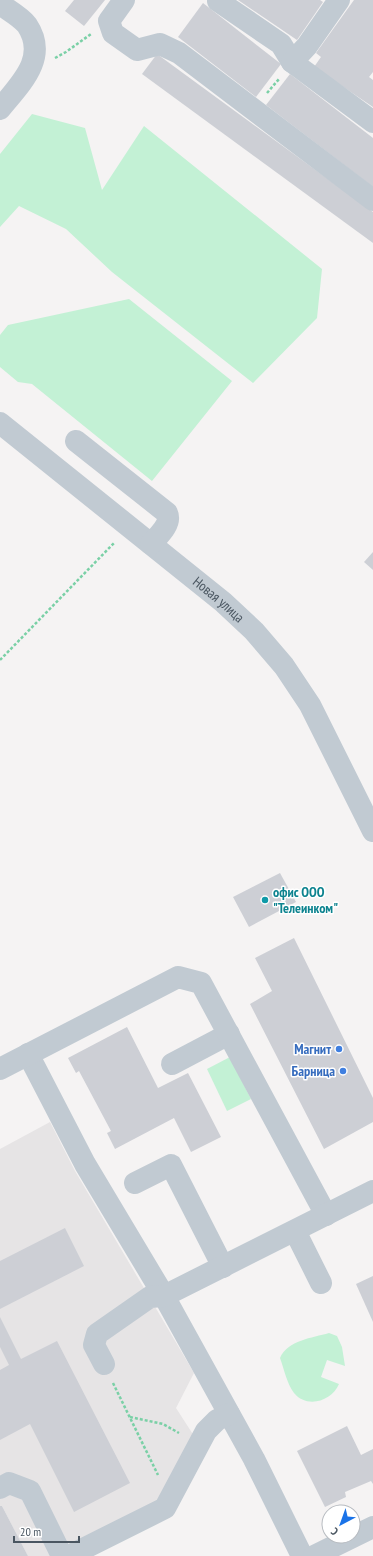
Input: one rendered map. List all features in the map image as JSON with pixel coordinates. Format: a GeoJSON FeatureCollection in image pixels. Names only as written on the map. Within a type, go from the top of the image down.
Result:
{"type":"FeatureCollection","features":[{"type":"Feature","properties":{"kind":"street"},"geometry":{"type":"LineString","coordinates":[[124,0],[109,21],[113,33],[137,50],[160,44],[180,53],[373,200]]}},
{"type":"Feature","properties":{"kind":"street"},"geometry":{"type":"LineString","coordinates":[[292,62],[307,46],[339,0]]}},
{"type":"Feature","properties":{"kind":"street"},"geometry":{"type":"LineString","coordinates":[[218,1],[281,44],[292,62],[373,122]]}},
{"type":"Feature","properties":{"kind":"street"},"geometry":{"type":"LineString","coordinates":[[0,109],[29,72],[36,52],[34,39],[26,24],[2,6]]}},
{"type":"Feature","properties":{"kind":"street","name":"Новая улица"},"geometry":{"type":"LineString","coordinates":[[0,423],[223,602],[254,631],[284,666],[310,705],[368,809],[373,831]]}},
{"type":"Feature","properties":{"kind":"street"},"geometry":{"type":"LineString","coordinates":[[76,441],[167,513],[169,518],[168,523],[151,544]]}},
{"type":"Feature","properties":{"kind":"street"},"geometry":{"type":"LineString","coordinates":[[0,1069],[178,977],[201,983],[326,1215]]}},
{"type":"Feature","properties":{"kind":"street"},"geometry":{"type":"LineString","coordinates":[[172,1064],[229,1034]]}},
{"type":"Feature","properties":{"kind":"street"},"geometry":{"type":"LineString","coordinates":[[28,1054],[85,1164],[164,1296],[254,1459],[302,1556]]}},
{"type":"Feature","properties":{"kind":"street"},"geometry":{"type":"LineString","coordinates":[[135,1183],[171,1164],[223,1267]]}},
{"type":"Feature","properties":{"kind":"street"},"geometry":{"type":"LineString","coordinates":[[104,1364],[94,1345],[97,1334],[150,1297],[164,1296],[373,1191]]}},
{"type":"Feature","properties":{"kind":"street"},"geometry":{"type":"LineString","coordinates":[[295,1231],[321,1283]]}},
{"type":"Feature","properties":{"kind":"street"},"geometry":{"type":"LineString","coordinates":[[69,1556],[165,1508],[206,1431],[217,1420],[229,1414]]}},
{"type":"Feature","properties":{"kind":"street"},"geometry":{"type":"LineString","coordinates":[[0,1488],[9,1483],[30,1491],[62,1556]]}},
{"type":"Feature","properties":{"kind":"street"},"geometry":{"type":"LineString","coordinates":[[314,1556],[373,1527]]}},
{"type":"Feature","properties":{"kind":"path"},"geometry":{"type":"LineString","coordinates":[[29,72],[66,52],[109,21]]}},
{"type":"Feature","properties":{"kind":"path"},"geometry":{"type":"LineString","coordinates":[[254,110],[292,62]]}},
{"type":"Feature","properties":{"kind":"path"},"geometry":{"type":"LineString","coordinates":[[0,660],[129,527]]}},
{"type":"Feature","properties":{"kind":"path"},"geometry":{"type":"LineString","coordinates":[[104,1364],[170,1499]]}},
{"type":"Feature","properties":{"kind":"path"},"geometry":{"type":"LineString","coordinates":[[130,1417],[163,1424],[199,1444]]}},
{"type":"Feature","properties":{"kind":"shaded area"},"geometry":{"type":"Polygon","coordinates":[[[50,1122],[75,1171],[194,1373],[176,1408],[194,1436],[171,1515],[91,1556],[28,1556],[2,1506],[0,1506],[0,1149],[50,1122]]]}},
{"type":"Feature","properties":{"kind":"green space"},"geometry":{"type":"Polygon","coordinates":[[[32,114],[85,128],[102,190],[144,126],[322,269],[317,318],[253,383],[112,272],[66,229],[19,206],[0,227],[0,154],[32,114]]]}},
{"type":"Feature","properties":{"kind":"green space"},"geometry":{"type":"Polygon","coordinates":[[[129,299],[232,381],[152,481],[32,384],[18,382],[0,367],[0,335],[8,325],[129,299]]]}},
{"type":"Feature","properties":{"kind":"green space"},"geometry":{"type":"Polygon","coordinates":[[[230,1057],[251,1099],[227,1111],[207,1069],[230,1057]]]}},
{"type":"Feature","properties":{"kind":"green space"},"geometry":{"type":"Polygon","coordinates":[[[329,1333],[337,1336],[342,1347],[345,1366],[327,1360],[321,1377],[339,1384],[336,1390],[325,1399],[312,1402],[306,1401],[299,1398],[294,1393],[280,1358],[289,1347],[295,1343],[329,1333]]]}},
{"type":"Feature","properties":{"kind":"building"},"geometry":{"type":"Polygon","coordinates":[[[74,0],[105,0],[84,26],[65,11],[74,0]]]}},
{"type":"Feature","properties":{"kind":"building"},"geometry":{"type":"Polygon","coordinates":[[[238,0],[320,0],[323,2],[297,40],[238,0]]]}},
{"type":"Feature","properties":{"kind":"building"},"geometry":{"type":"Polygon","coordinates":[[[354,0],[373,0],[373,72],[369,77],[373,80],[373,107],[314,67],[321,57],[316,53],[354,0]]]}},
{"type":"Feature","properties":{"kind":"building"},"geometry":{"type":"Polygon","coordinates":[[[203,3],[281,64],[256,97],[178,37],[203,3]]]}},
{"type":"Feature","properties":{"kind":"building"},"geometry":{"type":"Polygon","coordinates":[[[157,54],[373,212],[373,243],[142,74],[157,54]]]}},
{"type":"Feature","properties":{"kind":"building"},"geometry":{"type":"Polygon","coordinates":[[[290,74],[373,138],[373,187],[266,105],[290,74]]]}},
{"type":"Feature","properties":{"kind":"building"},"geometry":{"type":"Polygon","coordinates":[[[373,552],[373,570],[364,562],[373,552]]]}},
{"type":"Feature","properties":{"kind":"building","name":"офис ООО \"Телеинком\""},"geometry":{"type":"Polygon","coordinates":[[[280,873],[296,902],[249,927],[233,897],[280,873]]]}},
{"type":"Feature","properties":{"kind":"building"},"geometry":{"type":"Polygon","coordinates":[[[294,938],[373,1098],[373,1122],[324,1149],[250,1004],[272,991],[255,958],[294,938]]]}},
{"type":"Feature","properties":{"kind":"building"},"geometry":{"type":"Polygon","coordinates":[[[127,1027],[158,1088],[188,1073],[221,1137],[191,1152],[174,1118],[115,1149],[107,1133],[111,1131],[79,1071],[76,1073],[68,1058],[127,1027]]]}},
{"type":"Feature","properties":{"kind":"building"},"geometry":{"type":"Polygon","coordinates":[[[65,1228],[84,1266],[0,1309],[0,1261],[65,1228]]]}},
{"type":"Feature","properties":{"kind":"building"},"geometry":{"type":"Polygon","coordinates":[[[373,1276],[373,1322],[356,1284],[373,1276]]]}},
{"type":"Feature","properties":{"kind":"building"},"geometry":{"type":"Polygon","coordinates":[[[0,1317],[21,1359],[57,1341],[130,1483],[74,1512],[30,1424],[0,1440],[0,1370],[9,1365],[0,1347],[0,1317]]]}},
{"type":"Feature","properties":{"kind":"building"},"geometry":{"type":"Polygon","coordinates":[[[347,1426],[361,1455],[373,1449],[373,1484],[371,1481],[345,1492],[346,1497],[331,1504],[324,1504],[297,1451],[347,1426]]]}},
{"type":"Feature","properties":{"kind":"building"},"geometry":{"type":"Polygon","coordinates":[[[0,1506],[2,1506],[28,1556],[0,1556],[0,1506]]]}},
{"type":"Feature","properties":{"kind":"place","name":"офис ООО \"Телеинком\""},"geometry":{"type":"Point","coordinates":[265,900]}},
{"type":"Feature","properties":{"kind":"place","name":"Магнит"},"geometry":{"type":"Point","coordinates":[339,1049]}},
{"type":"Feature","properties":{"kind":"place","name":"Барница"},"geometry":{"type":"Point","coordinates":[343,1071]}}]}
